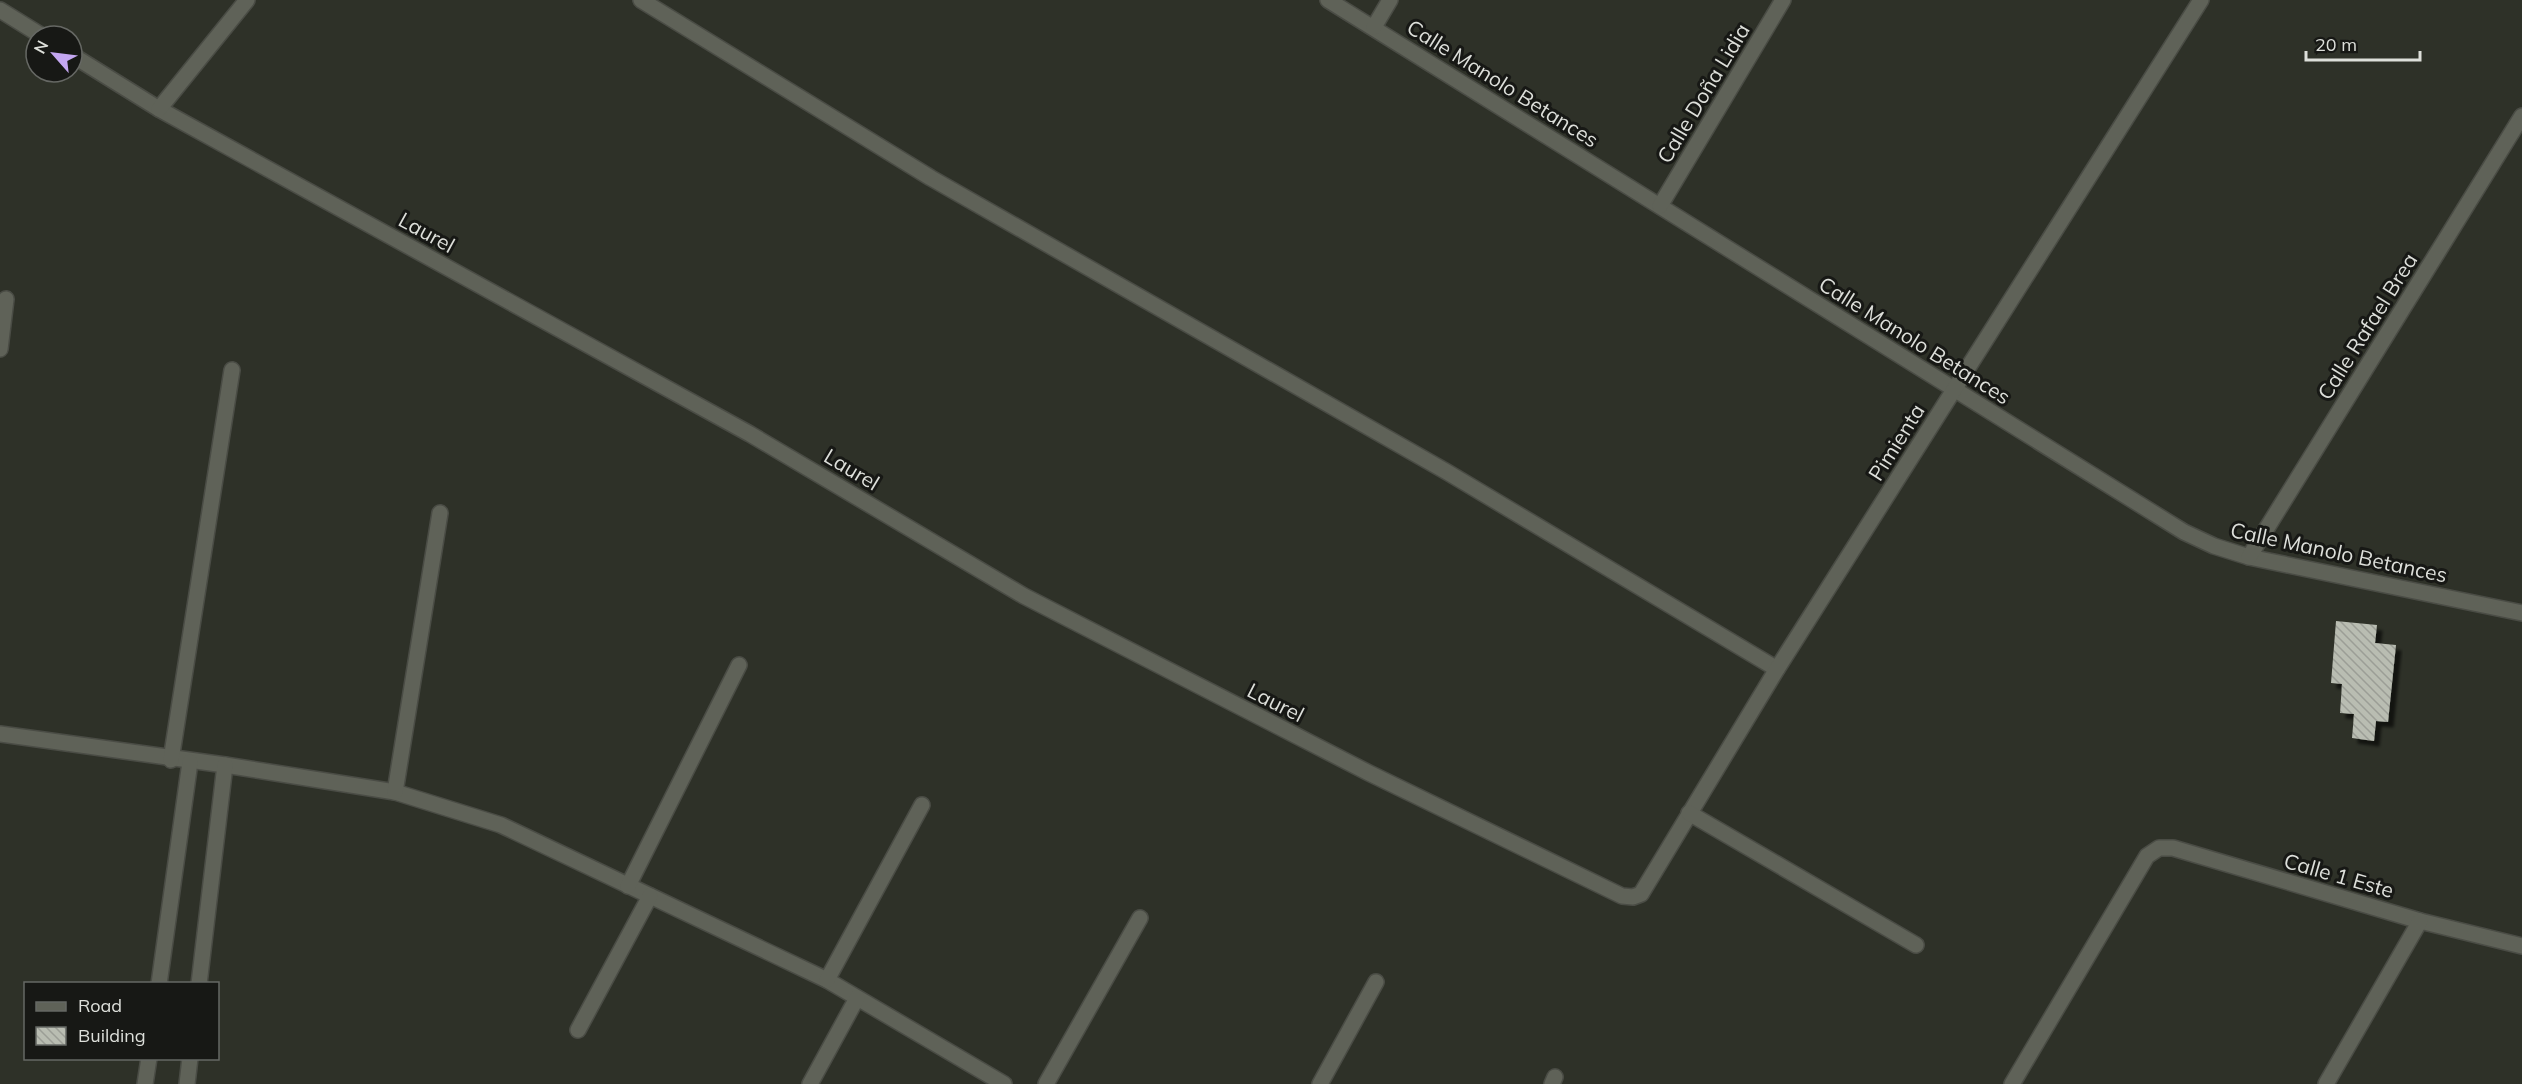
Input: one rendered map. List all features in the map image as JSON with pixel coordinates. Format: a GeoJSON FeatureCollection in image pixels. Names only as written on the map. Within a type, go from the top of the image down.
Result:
{"type":"FeatureCollection","features":[{"type":"Feature","properties":{"kind":"street"},"geometry":{"type":"LineString","coordinates":[[159,109],[248,0]]}},
{"type":"Feature","properties":{"kind":"street"},"geometry":{"type":"LineString","coordinates":[[641,0],[931,178],[1447,472],[1777,669]]}},
{"type":"Feature","properties":{"kind":"street","name":"Calle Manolo Betances"},"geometry":{"type":"LineString","coordinates":[[1328,0],[2184,532],[2214,546],[2249,557],[2522,613]]}},
{"type":"Feature","properties":{"kind":"street"},"geometry":{"type":"LineString","coordinates":[[1374,27],[1390,0]]}},
{"type":"Feature","properties":{"kind":"street","name":"Calle Doña Lidia"},"geometry":{"type":"LineString","coordinates":[[1660,206],[1783,0]]}},
{"type":"Feature","properties":{"kind":"street","name":"Pimienta"},"geometry":{"type":"LineString","coordinates":[[1622,896],[1633,897],[1641,894],[1777,669],[2201,0]]}},
{"type":"Feature","properties":{"kind":"street"},"geometry":{"type":"LineString","coordinates":[[0,10],[24,25]]}},
{"type":"Feature","properties":{"kind":"street","name":"Laurel"},"geometry":{"type":"LineString","coordinates":[[84,62],[159,109],[750,434],[1024,596],[1369,774],[1622,896]]}},
{"type":"Feature","properties":{"kind":"street","name":"Calle Rafael Brea"},"geometry":{"type":"LineString","coordinates":[[2249,557],[2522,116]]}},
{"type":"Feature","properties":{"kind":"street"},"geometry":{"type":"LineString","coordinates":[[0,349],[6,299]]}},
{"type":"Feature","properties":{"kind":"street"},"geometry":{"type":"LineString","coordinates":[[171,760],[232,370]]}},
{"type":"Feature","properties":{"kind":"street"},"geometry":{"type":"LineString","coordinates":[[395,792],[441,513]]}},
{"type":"Feature","properties":{"kind":"street"},"geometry":{"type":"LineString","coordinates":[[628,886],[739,665]]}},
{"type":"Feature","properties":{"kind":"street"},"geometry":{"type":"LineString","coordinates":[[0,734],[171,760],[225,765],[395,792],[501,825],[826,980],[1004,1084]]}},
{"type":"Feature","properties":{"kind":"street"},"geometry":{"type":"LineString","coordinates":[[159,982],[190,762]]}},
{"type":"Feature","properties":{"kind":"street"},"geometry":{"type":"LineString","coordinates":[[199,982],[225,765]]}},
{"type":"Feature","properties":{"kind":"street"},"geometry":{"type":"LineString","coordinates":[[826,980],[922,805]]}},
{"type":"Feature","properties":{"kind":"street"},"geometry":{"type":"LineString","coordinates":[[1689,813],[1916,945]]}},
{"type":"Feature","properties":{"kind":"street","name":"Calle 1 Este"},"geometry":{"type":"LineString","coordinates":[[2012,1084],[2147,856],[2159,848],[2173,848],[2420,921],[2522,946]]}},
{"type":"Feature","properties":{"kind":"street"},"geometry":{"type":"LineString","coordinates":[[578,1030],[650,896]]}},
{"type":"Feature","properties":{"kind":"street"},"geometry":{"type":"LineString","coordinates":[[1046,1084],[1140,918]]}},
{"type":"Feature","properties":{"kind":"street"},"geometry":{"type":"LineString","coordinates":[[2326,1084],[2420,921]]}},
{"type":"Feature","properties":{"kind":"street"},"geometry":{"type":"LineString","coordinates":[[1320,1084],[1376,982]]}},
{"type":"Feature","properties":{"kind":"street"},"geometry":{"type":"LineString","coordinates":[[810,1084],[857,998]]}},
{"type":"Feature","properties":{"kind":"street"},"geometry":{"type":"LineString","coordinates":[[145,1084],[149,1060]]}},
{"type":"Feature","properties":{"kind":"street"},"geometry":{"type":"LineString","coordinates":[[186,1084],[190,1060]]}},
{"type":"Feature","properties":{"kind":"building"},"geometry":{"type":"Polygon","coordinates":[[[2336,621],[2377,625],[2375,643],[2396,645],[2388,722],[2376,721],[2374,741],[2352,738],[2354,714],[2340,713],[2342,684],[2331,683],[2336,621]]]}}]}
